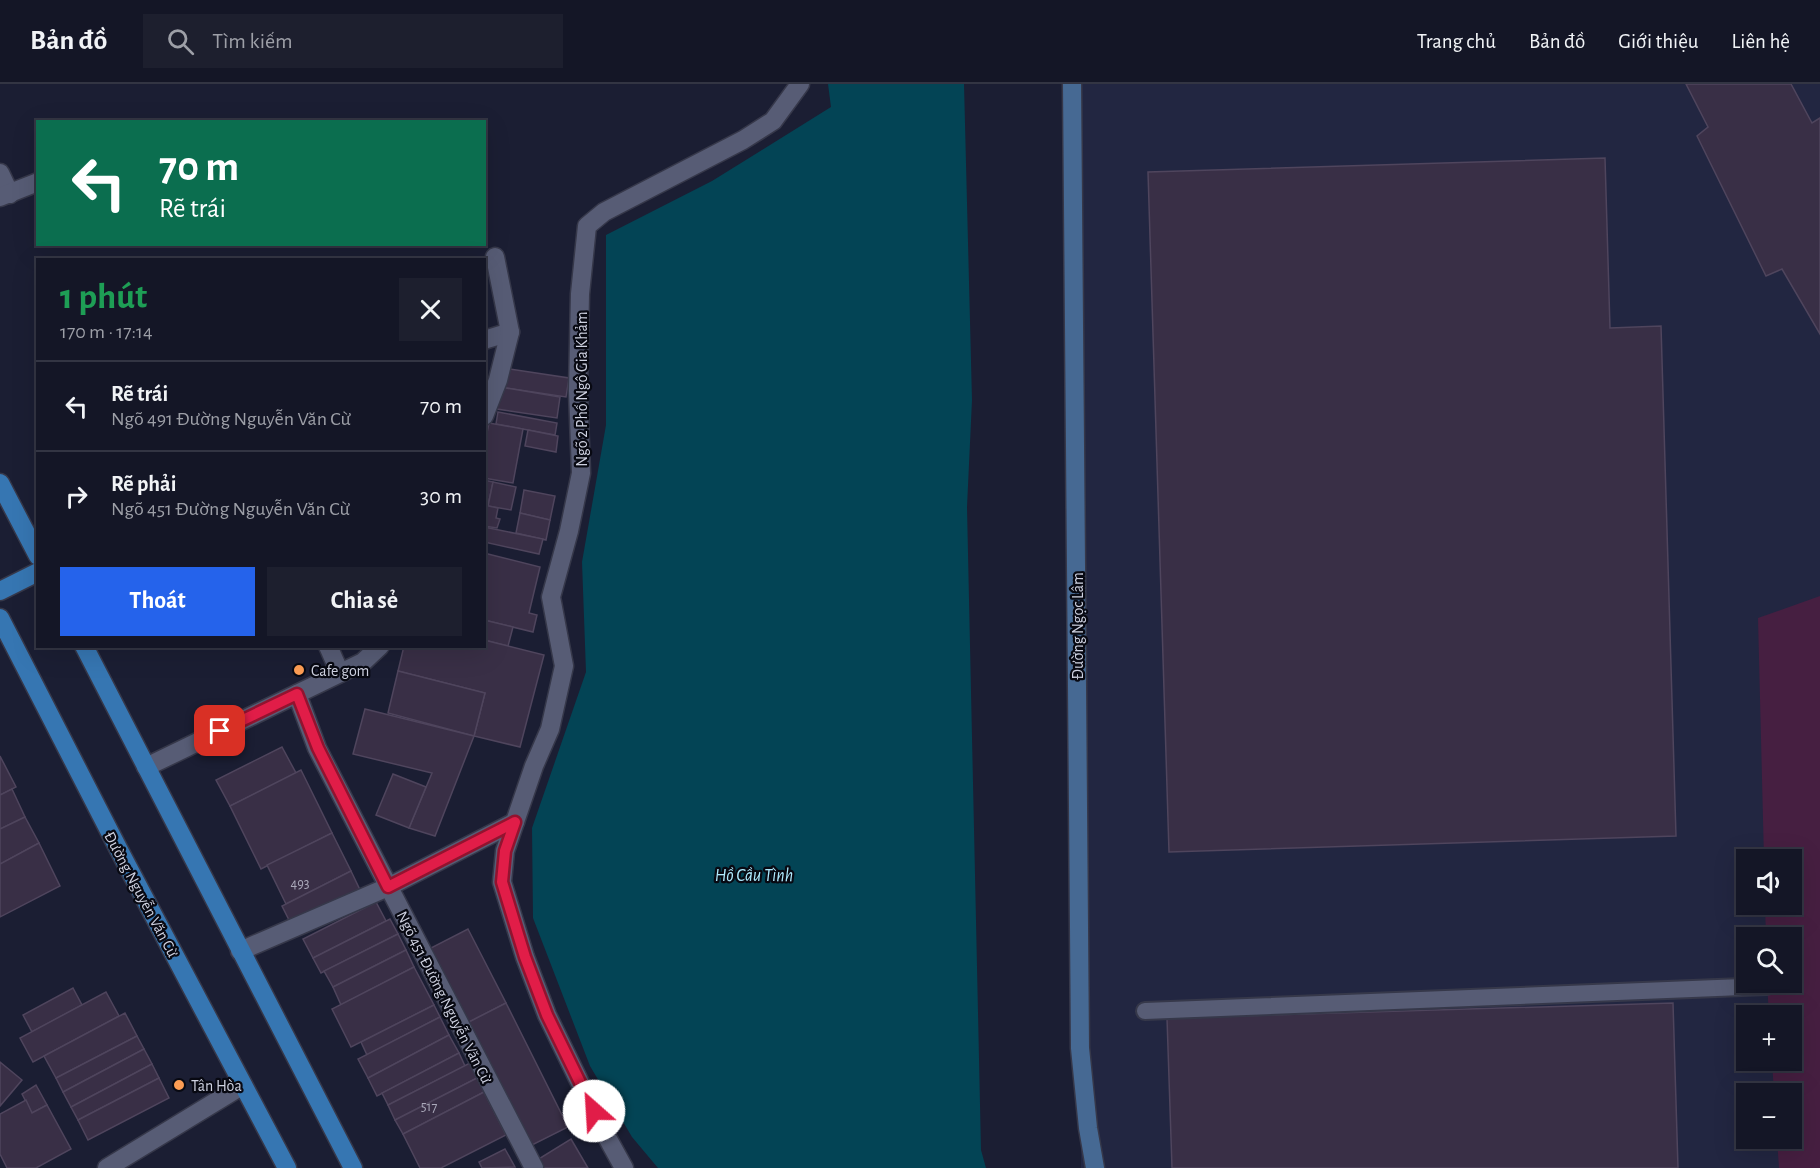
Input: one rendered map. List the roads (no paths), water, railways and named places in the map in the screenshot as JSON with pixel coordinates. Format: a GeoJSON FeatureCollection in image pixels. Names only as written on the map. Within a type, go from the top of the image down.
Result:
{"type":"FeatureCollection","features":[{"type":"Feature","properties":{"kind":"main road","name":"Đường Ngọc Lâm"},"geometry":{"type":"LineString","coordinates":[[1072,84],[1080,1048],[1088,1128],[1095,1168]]}},
{"type":"Feature","properties":{"kind":"main road"},"geometry":{"type":"LineString","coordinates":[[0,483],[36,552]]}},
{"type":"Feature","properties":{"kind":"main road"},"geometry":{"type":"LineString","coordinates":[[0,591],[36,573]]}},
{"type":"Feature","properties":{"kind":"main road","name":"Đường Nguyễn Văn Cừ"},"geometry":{"type":"LineString","coordinates":[[0,618],[124,860],[287,1168]]}},
{"type":"Feature","properties":{"kind":"main road"},"geometry":{"type":"LineString","coordinates":[[85,648],[353,1168]]}},
{"type":"Feature","properties":{"kind":"street","name":"Ngõ 2 Phố Ngô Gia Khảm"},"geometry":{"type":"LineString","coordinates":[[624,1168],[547,1015],[525,957],[502,882],[505,851],[534,765],[550,729],[564,666],[551,597],[569,531],[581,473],[578,391],[580,294],[587,226],[604,212],[763,128],[773,121],[800,84]]}},
{"type":"Feature","properties":{"kind":"street"},"geometry":{"type":"LineString","coordinates":[[0,173],[5,195],[36,183]]}},
{"type":"Feature","properties":{"kind":"street"},"geometry":{"type":"LineString","coordinates":[[486,411],[498,380],[510,332],[495,257]]}},
{"type":"Feature","properties":{"kind":"street"},"geometry":{"type":"LineString","coordinates":[[486,339],[510,332]]}},
{"type":"Feature","properties":{"kind":"street"},"geometry":{"type":"LineString","coordinates":[[329,648],[340,672]]}},
{"type":"Feature","properties":{"kind":"street"},"geometry":{"type":"LineString","coordinates":[[146,767],[340,672],[359,654],[375,648]]}},
{"type":"Feature","properties":{"kind":"street","name":"Ngõ 451 Đường Nguyễn Văn Cừ"},"geometry":{"type":"LineString","coordinates":[[297,694],[318,748],[534,1168]]}},
{"type":"Feature","properties":{"kind":"street"},"geometry":{"type":"LineString","coordinates":[[240,951],[388,887],[515,822]]}},
{"type":"Feature","properties":{"kind":"street"},"geometry":{"type":"LineString","coordinates":[[107,1168],[243,1085]]}},
{"type":"Feature","properties":{"kind":"lane"},"geometry":{"type":"LineString","coordinates":[[1145,1011],[1736,987]]}},
{"type":"Feature","properties":{"kind":"water","name":"Hồ Cầu Tình"},"geometry":{"type":"Polygon","coordinates":[[[828,84],[964,84],[972,400],[967,507],[981,1150],[986,1168],[658,1168],[632,1137],[590,1066],[533,918],[532,828],[586,672],[582,562],[606,425],[606,235],[712,181],[831,107],[828,84]]]}},
{"type":"Feature","properties":{"kind":"place","name":"Cafe gom"},"geometry":{"type":"Point","coordinates":[299,670]}},
{"type":"Feature","properties":{"kind":"place","name":"Tân Hòa"},"geometry":{"type":"Point","coordinates":[179,1085]}}]}
